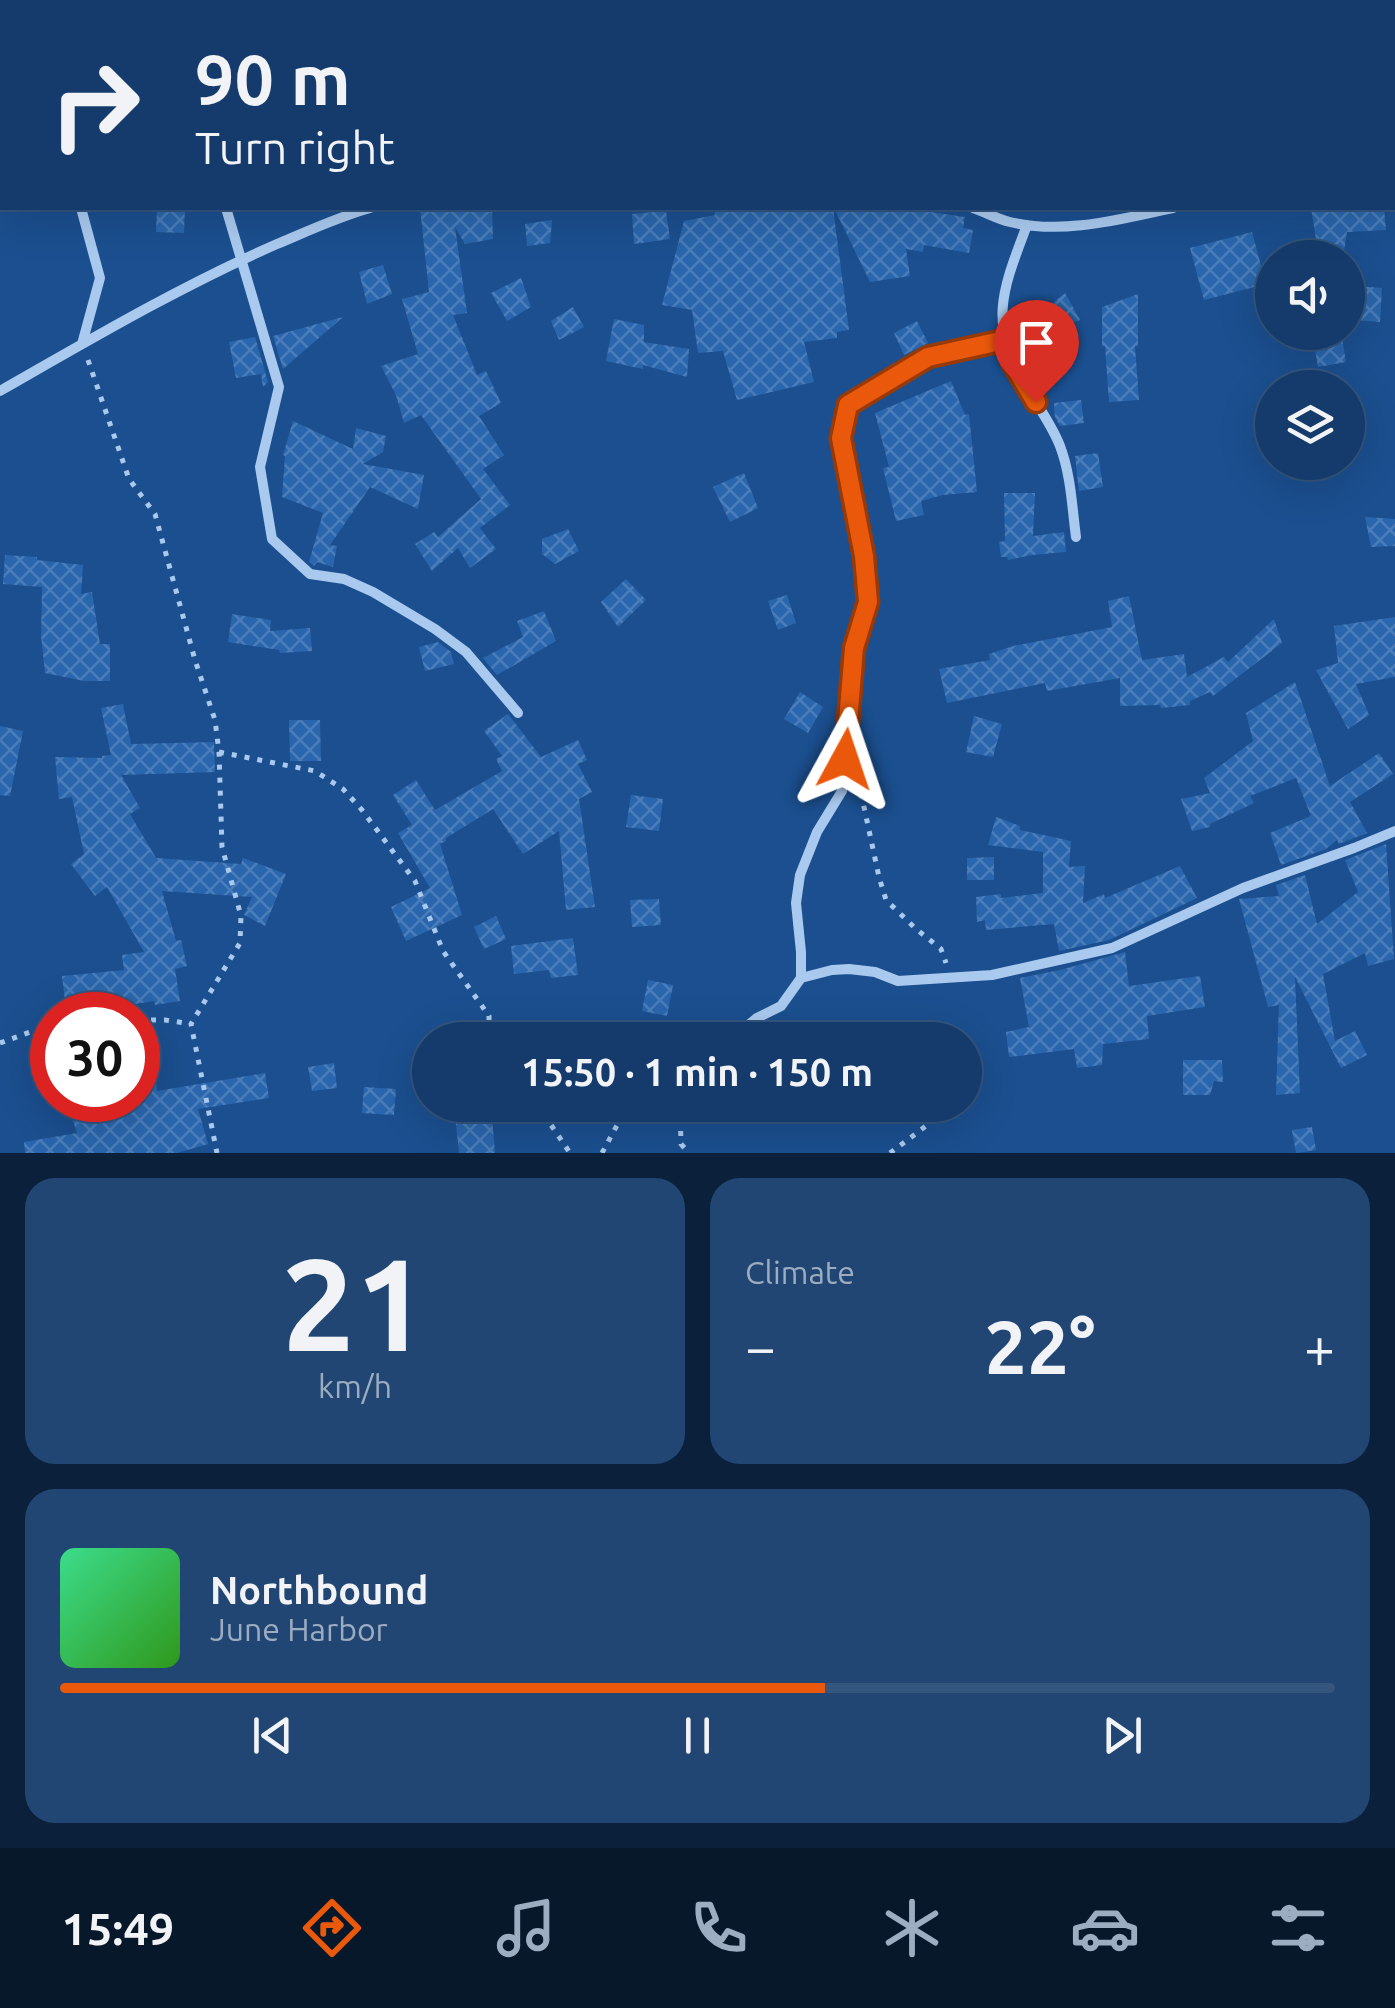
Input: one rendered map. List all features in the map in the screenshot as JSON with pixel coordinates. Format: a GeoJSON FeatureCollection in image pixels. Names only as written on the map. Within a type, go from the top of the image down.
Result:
{"type":"FeatureCollection","features":[{"type":"Feature","properties":{"kind":"street"},"geometry":{"type":"LineString","coordinates":[[82,210],[100,278],[82,344]]}},
{"type":"Feature","properties":{"kind":"street"},"geometry":{"type":"LineString","coordinates":[[227,210],[279,387],[260,466],[272,539],[310,574],[344,579],[435,629],[466,652],[518,713]]}},
{"type":"Feature","properties":{"kind":"street"},"geometry":{"type":"LineString","coordinates":[[0,391],[171,294],[363,210]]}},
{"type":"Feature","properties":{"kind":"street"},"geometry":{"type":"LineString","coordinates":[[979,210],[1028,225],[1086,225],[1162,210]]}},
{"type":"Feature","properties":{"kind":"street"},"geometry":{"type":"LineString","coordinates":[[1028,225],[1002,296],[1005,340],[1012,362],[1059,443],[1068,472],[1076,538]]}},
{"type":"Feature","properties":{"kind":"street"},"geometry":{"type":"LineString","coordinates":[[752,1022],[781,1006],[801,978],[796,904],[800,875],[817,832],[842,792],[854,648],[868,602],[864,556],[841,438],[848,405],[928,357],[1005,340]]}},
{"type":"Feature","properties":{"kind":"street"},"geometry":{"type":"LineString","coordinates":[[801,978],[849,969],[876,972],[898,981],[992,975],[1112,948],[1243,888],[1395,831]]}},
{"type":"Feature","properties":{"kind":"path"},"geometry":{"type":"LineString","coordinates":[[82,344],[128,479],[155,514],[215,720],[222,847],[240,916],[240,943],[190,1024],[217,1153]]}},
{"type":"Feature","properties":{"kind":"path"},"geometry":{"type":"LineString","coordinates":[[219,752],[315,771],[342,789],[415,881],[443,951],[488,1022]]}},
{"type":"Feature","properties":{"kind":"path"},"geometry":{"type":"LineString","coordinates":[[860,786],[886,900],[941,948],[950,976]]}},
{"type":"Feature","properties":{"kind":"path"},"geometry":{"type":"LineString","coordinates":[[160,1020],[190,1024]]}},
{"type":"Feature","properties":{"kind":"path"},"geometry":{"type":"LineString","coordinates":[[0,1043],[30,1032]]}},
{"type":"Feature","properties":{"kind":"path"},"geometry":{"type":"LineString","coordinates":[[547,1122],[570,1153]]}},
{"type":"Feature","properties":{"kind":"path"},"geometry":{"type":"LineString","coordinates":[[602,1153],[619,1122]]}},
{"type":"Feature","properties":{"kind":"path"},"geometry":{"type":"LineString","coordinates":[[680,1122],[681,1144],[688,1153]]}},
{"type":"Feature","properties":{"kind":"path"},"geometry":{"type":"LineString","coordinates":[[890,1153],[926,1126]]}},
{"type":"Feature","properties":{"kind":"building"},"geometry":{"type":"Polygon","coordinates":[[[157,210],[185,210],[184,233],[156,232],[157,210]]]}},
{"type":"Feature","properties":{"kind":"building"},"geometry":{"type":"Polygon","coordinates":[[[420,210],[492,210],[493,239],[465,244],[455,227],[467,313],[453,315],[477,375],[486,371],[501,403],[479,416],[504,455],[483,469],[510,505],[480,528],[496,549],[470,568],[458,548],[432,571],[415,544],[434,532],[438,537],[481,499],[421,415],[404,423],[396,395],[381,366],[418,354],[402,299],[429,292],[420,210]]]}},
{"type":"Feature","properties":{"kind":"building"},"geometry":{"type":"Polygon","coordinates":[[[714,210],[833,210],[849,330],[837,332],[837,338],[804,342],[814,382],[737,400],[723,351],[698,353],[692,310],[662,305],[684,221],[715,215],[714,210]]]}},
{"type":"Feature","properties":{"kind":"building"},"geometry":{"type":"Polygon","coordinates":[[[835,210],[918,210],[965,217],[963,228],[973,230],[969,253],[924,245],[923,252],[906,249],[910,276],[870,282],[835,210]]]}},
{"type":"Feature","properties":{"kind":"building"},"geometry":{"type":"Polygon","coordinates":[[[1311,210],[1384,210],[1386,230],[1347,232],[1346,240],[1316,240],[1311,210]]]}},
{"type":"Feature","properties":{"kind":"building"},"geometry":{"type":"Polygon","coordinates":[[[666,211],[670,239],[634,244],[632,214],[666,211]]]}},
{"type":"Feature","properties":{"kind":"building"},"geometry":{"type":"Polygon","coordinates":[[[552,220],[550,243],[527,246],[525,224],[552,220]]]}},
{"type":"Feature","properties":{"kind":"building"},"geometry":{"type":"Polygon","coordinates":[[[1252,232],[1255,287],[1204,300],[1190,248],[1252,232]]]}},
{"type":"Feature","properties":{"kind":"building"},"geometry":{"type":"Polygon","coordinates":[[[383,265],[392,294],[367,304],[359,272],[383,265]]]}},
{"type":"Feature","properties":{"kind":"building"},"geometry":{"type":"Polygon","coordinates":[[[521,278],[531,307],[507,321],[491,293],[521,278]]]}},
{"type":"Feature","properties":{"kind":"building"},"geometry":{"type":"Polygon","coordinates":[[[1365,287],[1382,288],[1380,322],[1365,321],[1365,287]]]}},
{"type":"Feature","properties":{"kind":"building"},"geometry":{"type":"Polygon","coordinates":[[[1065,293],[1080,320],[1055,330],[1044,310],[1065,293]]]}},
{"type":"Feature","properties":{"kind":"building"},"geometry":{"type":"Polygon","coordinates":[[[1138,294],[1135,346],[1139,400],[1109,402],[1102,307],[1138,294]]]}},
{"type":"Feature","properties":{"kind":"building"},"geometry":{"type":"Polygon","coordinates":[[[573,307],[584,327],[559,340],[551,321],[573,307]]]}},
{"type":"Feature","properties":{"kind":"building"},"geometry":{"type":"Polygon","coordinates":[[[343,317],[283,369],[273,336],[343,317]]]}},
{"type":"Feature","properties":{"kind":"building"},"geometry":{"type":"Polygon","coordinates":[[[614,319],[644,325],[644,342],[689,349],[687,377],[643,365],[643,369],[606,361],[614,319]]]}},
{"type":"Feature","properties":{"kind":"building"},"geometry":{"type":"Polygon","coordinates":[[[917,321],[928,343],[904,355],[894,333],[917,321]]]}},
{"type":"Feature","properties":{"kind":"building"},"geometry":{"type":"Polygon","coordinates":[[[1044,330],[1053,358],[1028,365],[1020,337],[1044,330]]]}},
{"type":"Feature","properties":{"kind":"building"},"geometry":{"type":"Polygon","coordinates":[[[255,337],[268,382],[263,387],[261,374],[236,378],[229,342],[255,337]]]}},
{"type":"Feature","properties":{"kind":"building"},"geometry":{"type":"Polygon","coordinates":[[[1315,350],[1344,350],[1346,362],[1318,367],[1315,350]]]}},
{"type":"Feature","properties":{"kind":"building"},"geometry":{"type":"Polygon","coordinates":[[[951,381],[965,415],[969,414],[977,492],[921,501],[924,515],[896,521],[883,468],[889,467],[875,413],[951,381]]]}},
{"type":"Feature","properties":{"kind":"building"},"geometry":{"type":"Polygon","coordinates":[[[1081,400],[1084,423],[1060,426],[1054,403],[1081,400]]]}},
{"type":"Feature","properties":{"kind":"building"},"geometry":{"type":"Polygon","coordinates":[[[293,421],[353,449],[356,428],[386,436],[383,452],[363,464],[424,475],[418,509],[370,487],[330,545],[337,546],[333,567],[317,562],[314,566],[309,562],[323,513],[282,497],[283,455],[293,421]]]}},
{"type":"Feature","properties":{"kind":"building"},"geometry":{"type":"Polygon","coordinates":[[[1098,453],[1103,487],[1079,491],[1075,456],[1098,453]]]}},
{"type":"Feature","properties":{"kind":"building"},"geometry":{"type":"Polygon","coordinates":[[[744,473],[758,508],[730,522],[713,487],[744,473]]]}},
{"type":"Feature","properties":{"kind":"building"},"geometry":{"type":"Polygon","coordinates":[[[1004,493],[1035,493],[1033,536],[1064,532],[1066,552],[1008,560],[1001,557],[999,542],[1005,541],[1004,493]]]}},
{"type":"Feature","properties":{"kind":"building"},"geometry":{"type":"Polygon","coordinates":[[[1365,517],[1395,519],[1395,546],[1371,547],[1365,517]]]}},
{"type":"Feature","properties":{"kind":"building"},"geometry":{"type":"Polygon","coordinates":[[[568,529],[579,551],[555,564],[542,554],[542,539],[568,529]]]}},
{"type":"Feature","properties":{"kind":"building"},"geometry":{"type":"Polygon","coordinates":[[[5,555],[83,565],[81,594],[92,592],[100,644],[110,644],[110,681],[84,681],[45,673],[42,587],[3,584],[5,555]]]}},
{"type":"Feature","properties":{"kind":"building"},"geometry":{"type":"Polygon","coordinates":[[[626,579],[646,600],[618,627],[601,602],[626,579]]]}},
{"type":"Feature","properties":{"kind":"building"},"geometry":{"type":"Polygon","coordinates":[[[787,595],[796,623],[778,630],[768,601],[787,595]]]}},
{"type":"Feature","properties":{"kind":"building"},"geometry":{"type":"Polygon","coordinates":[[[1129,596],[1142,660],[1184,654],[1187,677],[1224,657],[1228,662],[1274,619],[1282,643],[1213,696],[1210,692],[1190,701],[1190,705],[1120,706],[1120,678],[1047,691],[1045,683],[947,703],[939,669],[990,660],[989,654],[1013,646],[1112,627],[1108,601],[1129,596]]]}},
{"type":"Feature","properties":{"kind":"building"},"geometry":{"type":"Polygon","coordinates":[[[544,611],[556,641],[497,675],[483,658],[523,637],[517,621],[544,611]]]}},
{"type":"Feature","properties":{"kind":"building"},"geometry":{"type":"Polygon","coordinates":[[[232,614],[271,620],[270,631],[310,628],[312,651],[280,653],[228,642],[232,614]]]}},
{"type":"Feature","properties":{"kind":"building"},"geometry":{"type":"Polygon","coordinates":[[[1395,617],[1395,677],[1356,684],[1369,715],[1348,729],[1316,670],[1338,663],[1334,626],[1395,617]]]}},
{"type":"Feature","properties":{"kind":"building"},"geometry":{"type":"Polygon","coordinates":[[[438,642],[451,652],[454,664],[425,671],[419,647],[438,642]]]}},
{"type":"Feature","properties":{"kind":"building"},"geometry":{"type":"Polygon","coordinates":[[[1295,682],[1330,786],[1379,753],[1393,774],[1350,802],[1367,833],[1339,844],[1337,840],[1326,849],[1281,865],[1270,833],[1311,816],[1296,778],[1250,796],[1254,803],[1210,827],[1192,831],[1181,799],[1210,793],[1204,778],[1253,741],[1246,713],[1295,682]]]}},
{"type":"Feature","properties":{"kind":"building"},"geometry":{"type":"Polygon","coordinates":[[[800,692],[823,707],[808,733],[784,719],[800,692]]]}},
{"type":"Feature","properties":{"kind":"building"},"geometry":{"type":"Polygon","coordinates":[[[123,704],[131,744],[214,742],[215,772],[121,775],[140,808],[130,814],[156,858],[241,864],[243,858],[286,874],[265,926],[244,915],[252,897],[162,891],[187,966],[175,969],[180,1001],[160,1004],[160,992],[64,992],[62,976],[124,970],[122,955],[144,952],[107,887],[95,896],[71,864],[84,854],[72,797],[59,799],[55,757],[111,755],[101,708],[123,704]]]}},
{"type":"Feature","properties":{"kind":"building"},"geometry":{"type":"Polygon","coordinates":[[[508,714],[541,757],[578,740],[587,760],[578,764],[592,792],[579,799],[595,907],[566,910],[559,831],[523,854],[493,809],[440,844],[462,915],[406,941],[391,907],[430,888],[398,833],[412,825],[393,795],[416,780],[435,810],[502,771],[496,759],[502,756],[484,731],[508,714]]]}},
{"type":"Feature","properties":{"kind":"building"},"geometry":{"type":"Polygon","coordinates":[[[974,716],[1002,724],[993,757],[966,752],[974,716]]]}},
{"type":"Feature","properties":{"kind":"building"},"geometry":{"type":"Polygon","coordinates":[[[289,720],[320,720],[321,761],[290,761],[289,720]]]}},
{"type":"Feature","properties":{"kind":"building"},"geometry":{"type":"Polygon","coordinates":[[[0,726],[23,731],[10,796],[0,795],[0,726]]]}},
{"type":"Feature","properties":{"kind":"building"},"geometry":{"type":"Polygon","coordinates":[[[631,795],[663,799],[659,831],[626,827],[631,795]]]}},
{"type":"Feature","properties":{"kind":"building"},"geometry":{"type":"Polygon","coordinates":[[[996,817],[1020,826],[1020,830],[1071,841],[1069,867],[1085,866],[1083,903],[1104,894],[1105,898],[1180,866],[1197,898],[1109,940],[1059,951],[1054,924],[986,930],[985,920],[977,922],[976,897],[1043,893],[1043,852],[988,845],[996,817]]]}},
{"type":"Feature","properties":{"kind":"building"},"geometry":{"type":"Polygon","coordinates":[[[1386,844],[1394,959],[1368,966],[1365,953],[1323,974],[1335,1041],[1355,1031],[1367,1055],[1341,1068],[1295,977],[1300,1093],[1276,1095],[1279,1005],[1268,1007],[1239,899],[1279,896],[1276,885],[1305,875],[1317,924],[1358,892],[1345,860],[1386,844]]]}},
{"type":"Feature","properties":{"kind":"building"},"geometry":{"type":"Polygon","coordinates":[[[994,857],[994,880],[967,880],[967,858],[994,857]]]}},
{"type":"Feature","properties":{"kind":"building"},"geometry":{"type":"Polygon","coordinates":[[[659,899],[661,925],[632,927],[630,900],[659,899]]]}},
{"type":"Feature","properties":{"kind":"building"},"geometry":{"type":"Polygon","coordinates":[[[496,916],[506,939],[484,949],[474,927],[496,916]]]}},
{"type":"Feature","properties":{"kind":"building"},"geometry":{"type":"Polygon","coordinates":[[[573,938],[578,975],[551,978],[549,970],[514,974],[511,946],[573,938]]]}},
{"type":"Feature","properties":{"kind":"building"},"geometry":{"type":"Polygon","coordinates":[[[1125,952],[1129,986],[1200,976],[1205,1007],[1147,1016],[1149,1039],[1103,1044],[1102,1065],[1077,1068],[1074,1049],[1009,1057],[1006,1032],[1029,1027],[1020,978],[1125,952]]]}},
{"type":"Feature","properties":{"kind":"building"},"geometry":{"type":"Polygon","coordinates":[[[648,980],[673,985],[667,1016],[642,1011],[648,980]]]}},
{"type":"Feature","properties":{"kind":"building"},"geometry":{"type":"Polygon","coordinates":[[[1183,1060],[1222,1060],[1223,1082],[1214,1081],[1210,1095],[1183,1095],[1183,1060]]]}},
{"type":"Feature","properties":{"kind":"building"},"geometry":{"type":"Polygon","coordinates":[[[334,1063],[337,1088],[312,1091],[308,1067],[334,1063]]]}},
{"type":"Feature","properties":{"kind":"building"},"geometry":{"type":"Polygon","coordinates":[[[265,1073],[269,1098],[198,1109],[208,1144],[177,1153],[25,1153],[24,1142],[77,1133],[73,1122],[160,1122],[160,1090],[265,1073]]]}},
{"type":"Feature","properties":{"kind":"building"},"geometry":{"type":"Polygon","coordinates":[[[364,1087],[396,1089],[394,1115],[362,1113],[364,1087]]]}},
{"type":"Feature","properties":{"kind":"building"},"geometry":{"type":"Polygon","coordinates":[[[456,1122],[492,1122],[495,1153],[459,1153],[456,1122]]]}},
{"type":"Feature","properties":{"kind":"building"},"geometry":{"type":"Polygon","coordinates":[[[1312,1127],[1316,1150],[1296,1153],[1292,1130],[1312,1127]]]}},
{"type":"Feature","properties":{"kind":"route"},"geometry":{"type":"LineString","coordinates":[[845,759],[854,648],[868,602],[864,556],[841,438],[848,405],[928,357],[1005,340],[1012,362],[1036,402]]}}]}
